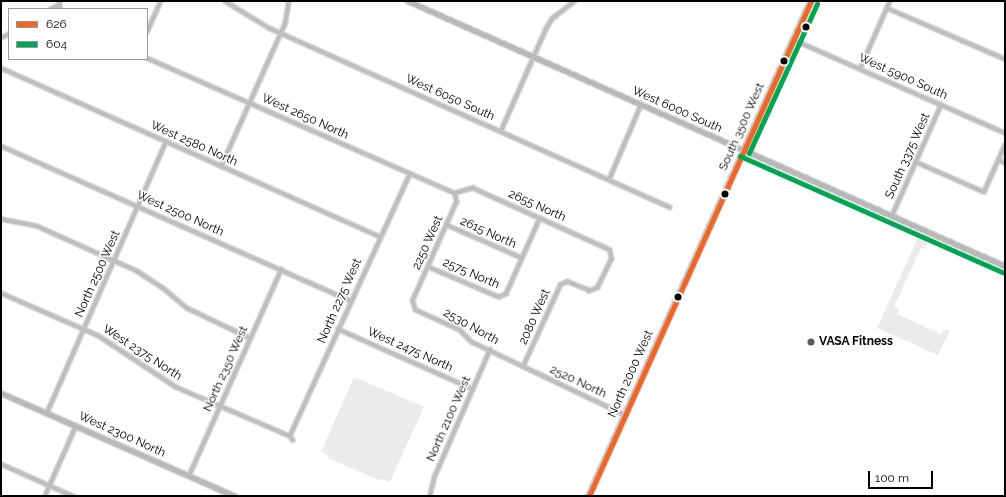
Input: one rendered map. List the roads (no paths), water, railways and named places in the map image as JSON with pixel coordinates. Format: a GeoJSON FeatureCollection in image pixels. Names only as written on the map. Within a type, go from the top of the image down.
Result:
{"type":"FeatureCollection","features":[{"type":"Feature","properties":{"kind":"main road","name":"South 3500 West"},"geometry":{"type":"LineString","coordinates":[[693,262],[811,1]]}},
{"type":"Feature","properties":{"kind":"main road","name":"North 2000 West"},"geometry":{"type":"LineString","coordinates":[[589,496],[693,262]]}},
{"type":"Feature","properties":{"kind":"street"},"geometry":{"type":"LineString","coordinates":[[148,30],[161,1]]}},
{"type":"Feature","properties":{"kind":"street","name":"West 6050 South"},"geometry":{"type":"LineString","coordinates":[[225,1],[250,18],[280,33],[670,207]]}},
{"type":"Feature","properties":{"kind":"street"},"geometry":{"type":"LineString","coordinates":[[221,167],[280,33],[289,1]]}},
{"type":"Feature","properties":{"kind":"street","name":"West 6000 South"},"geometry":{"type":"LineString","coordinates":[[408,1],[415,2],[533,57],[1005,266]]}},
{"type":"Feature","properties":{"kind":"street"},"geometry":{"type":"LineString","coordinates":[[501,131],[533,57],[552,19],[574,1]]}},
{"type":"Feature","properties":{"kind":"street"},"geometry":{"type":"LineString","coordinates":[[860,69],[890,1]]}},
{"type":"Feature","properties":{"kind":"street"},"geometry":{"type":"LineString","coordinates":[[53,8],[60,4],[61,8]]}},
{"type":"Feature","properties":{"kind":"street"},"geometry":{"type":"LineString","coordinates":[[887,8],[1005,59]]}},
{"type":"Feature","properties":{"kind":"street","name":"West 5900 South"},"geometry":{"type":"LineString","coordinates":[[794,40],[1005,133]]}},
{"type":"Feature","properties":{"kind":"street","name":"West 2650 North"},"geometry":{"type":"LineString","coordinates":[[148,58],[455,193]]}},
{"type":"Feature","properties":{"kind":"street","name":"West 2580 North"},"geometry":{"type":"LineString","coordinates":[[1,68],[380,237]]}},
{"type":"Feature","properties":{"kind":"street"},"geometry":{"type":"LineString","coordinates":[[609,180],[642,105]]}},
{"type":"Feature","properties":{"kind":"street","name":"South 3375 West"},"geometry":{"type":"LineString","coordinates":[[892,216],[941,105]]}},
{"type":"Feature","properties":{"kind":"street","name":"North 2500 West"},"geometry":{"type":"LineString","coordinates":[[47,413],[139,207],[166,142]]}},
{"type":"Feature","properties":{"kind":"street"},"geometry":{"type":"LineString","coordinates":[[916,162],[984,192],[1005,145]]}},
{"type":"Feature","properties":{"kind":"street","name":"West 2500 North"},"geometry":{"type":"LineString","coordinates":[[1,146],[350,301]]}},
{"type":"Feature","properties":{"kind":"street"},"geometry":{"type":"LineString","coordinates":[[999,160],[1005,163]]}},
{"type":"Feature","properties":{"kind":"street","name":"North 2275 West"},"geometry":{"type":"LineString","coordinates":[[292,438],[350,301],[410,174]]}},
{"type":"Feature","properties":{"kind":"street","name":"2655 North"},"geometry":{"type":"LineString","coordinates":[[455,193],[473,188],[610,250],[612,259],[598,288],[590,291],[568,282]]}},
{"type":"Feature","properties":{"kind":"street","name":"2250 West"},"geometry":{"type":"LineString","coordinates":[[413,301],[457,202],[455,193]]}},
{"type":"Feature","properties":{"kind":"street"},"geometry":{"type":"LineString","coordinates":[[522,258],[540,218]]}},
{"type":"Feature","properties":{"kind":"street"},"geometry":{"type":"LineString","coordinates":[[1,219],[37,226],[115,261],[150,278],[201,317],[250,338]]}},
{"type":"Feature","properties":{"kind":"street","name":"2615 North"},"geometry":{"type":"LineString","coordinates":[[447,225],[522,258]]}},
{"type":"Feature","properties":{"kind":"street","name":"2575 North"},"geometry":{"type":"LineString","coordinates":[[429,267],[499,297],[506,294],[522,258]]}},
{"type":"Feature","properties":{"kind":"street","name":"North 2350 West"},"geometry":{"type":"LineString","coordinates":[[189,476],[281,270]]}},
{"type":"Feature","properties":{"kind":"street","name":"2080 West"},"geometry":{"type":"LineString","coordinates":[[524,366],[561,285],[568,282]]}},
{"type":"Feature","properties":{"kind":"street","name":"West 2375 North"},"geometry":{"type":"LineString","coordinates":[[1,293],[84,329],[112,343],[176,387],[292,438]]}},
{"type":"Feature","properties":{"kind":"street","name":"2530 North"},"geometry":{"type":"LineString","coordinates":[[413,301],[416,310],[460,330],[472,342],[524,366]]}},
{"type":"Feature","properties":{"kind":"street","name":"West 2475 North"},"geometry":{"type":"LineString","coordinates":[[338,329],[473,389]]}},
{"type":"Feature","properties":{"kind":"street","name":"North 2100 West"},"geometry":{"type":"LineString","coordinates":[[430,496],[434,478],[490,350]]}},
{"type":"Feature","properties":{"kind":"street","name":"2520 North"},"geometry":{"type":"LineString","coordinates":[[524,366],[542,377],[625,415]]}},
{"type":"Feature","properties":{"kind":"street","name":"West 2300 North"},"geometry":{"type":"LineString","coordinates":[[1,392],[234,496]]}},
{"type":"Feature","properties":{"kind":"street"},"geometry":{"type":"LineString","coordinates":[[45,496],[76,426]]}},
{"type":"Feature","properties":{"kind":"street"},"geometry":{"type":"LineString","coordinates":[[1,464],[73,496]]}},
{"type":"Feature","properties":{"kind":"place","name":"VASA Fitness"},"geometry":{"type":"Point","coordinates":[811,342]}}]}
